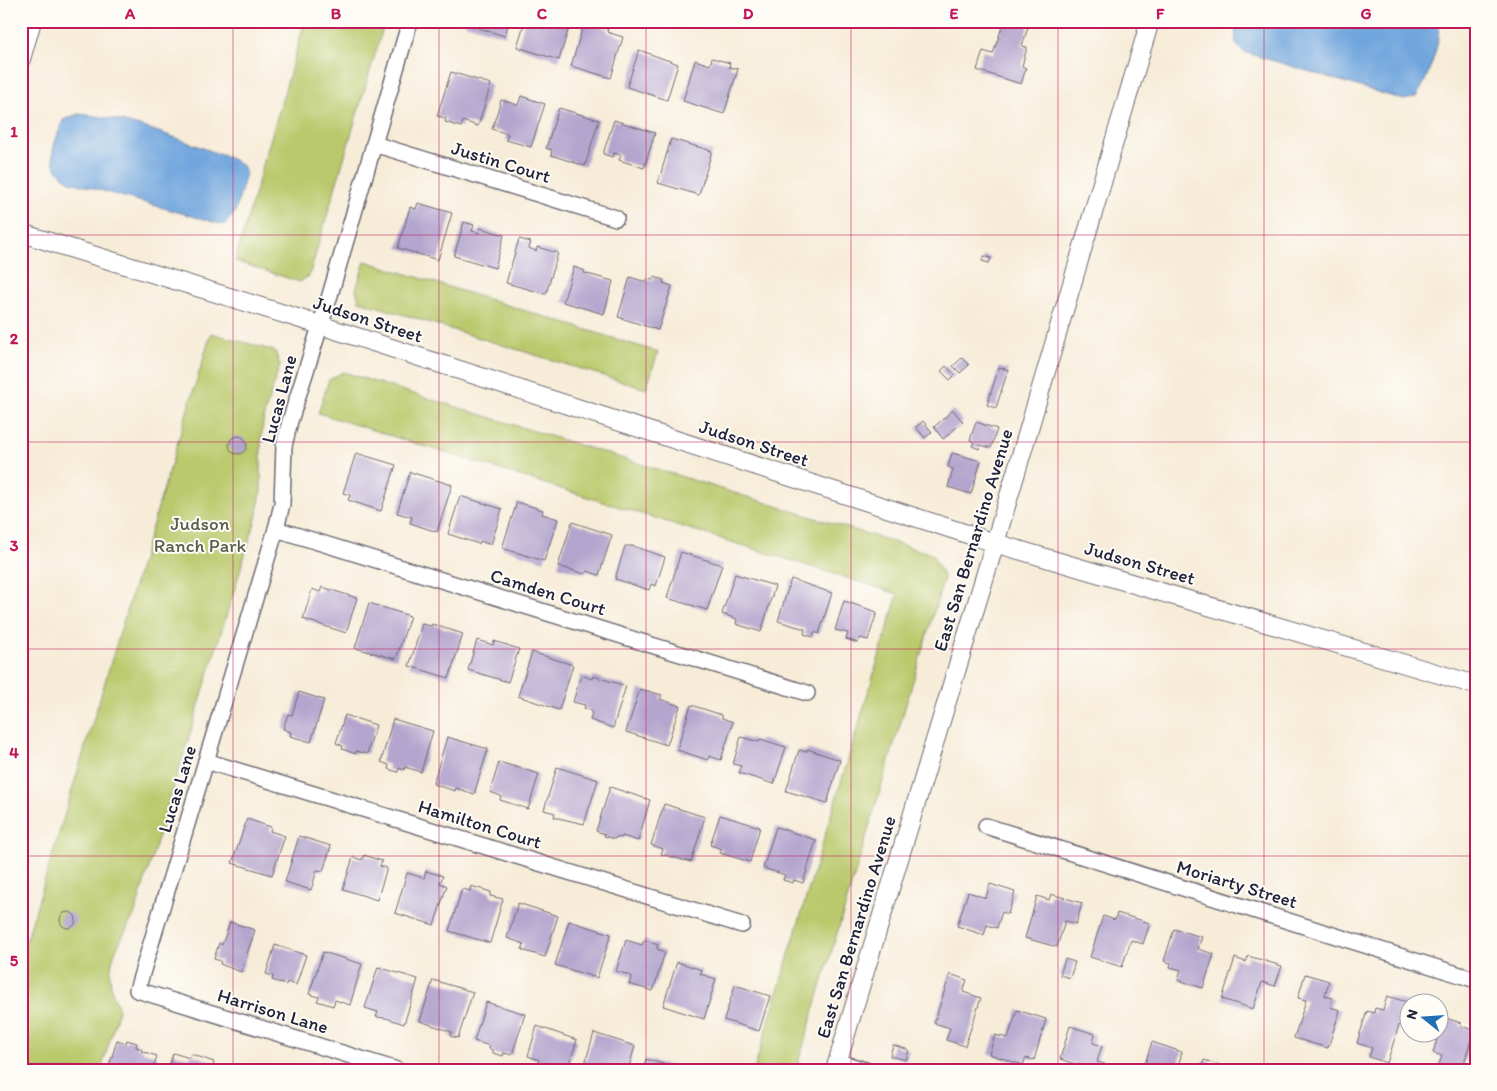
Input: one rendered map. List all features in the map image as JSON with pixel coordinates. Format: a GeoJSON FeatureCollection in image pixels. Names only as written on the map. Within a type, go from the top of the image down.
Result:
{"type":"FeatureCollection","features":[{"type":"Feature","properties":{"kind":"street"},"geometry":{"type":"LineString","coordinates":[[21,59],[32,21]]}},
{"type":"Feature","properties":{"kind":"street","name":"Lucas Lane"},"geometry":{"type":"LineString","coordinates":[[137,990],[276,529],[282,504],[284,446],[290,422],[410,21]]}},
{"type":"Feature","properties":{"kind":"street","name":"East San Bernardino Avenue"},"geometry":{"type":"LineString","coordinates":[[836,1066],[995,543],[1150,21]]}},
{"type":"Feature","properties":{"kind":"street","name":"Justin Court"},"geometry":{"type":"LineString","coordinates":[[374,144],[616,218]]}},
{"type":"Feature","properties":{"kind":"street","name":"Judson Street"},"geometry":{"type":"LineString","coordinates":[[21,233],[320,325],[995,543],[1476,685]]}},
{"type":"Feature","properties":{"kind":"street","name":"Camden Court"},"geometry":{"type":"LineString","coordinates":[[276,529],[807,693]]}},
{"type":"Feature","properties":{"kind":"street","name":"Hamilton Court"},"geometry":{"type":"LineString","coordinates":[[206,761],[742,925]]}},
{"type":"Feature","properties":{"kind":"street","name":"Moriarty Street"},"geometry":{"type":"LineString","coordinates":[[986,826],[1476,980]]}},
{"type":"Feature","properties":{"kind":"street","name":"Harrison Lane"},"geometry":{"type":"LineString","coordinates":[[137,990],[397,1070]]}},
{"type":"Feature","properties":{"kind":"street"},"geometry":{"type":"LineString","coordinates":[[836,1066],[865,1070]]}},
{"type":"Feature","properties":{"kind":"green space"},"geometry":{"type":"Polygon","coordinates":[[[305,21],[385,21],[309,276],[300,282],[235,261],[305,21]]]}},
{"type":"Feature","properties":{"kind":"green space"},"geometry":{"type":"Polygon","coordinates":[[[365,261],[658,352],[646,389],[359,301],[356,290],[365,261]]]}},
{"type":"Feature","properties":{"kind":"green space","name":"Judson Ranch Park"},"geometry":{"type":"Polygon","coordinates":[[[211,333],[275,351],[280,365],[264,415],[261,439],[261,491],[256,519],[135,913],[113,959],[111,982],[113,995],[119,1009],[101,1070],[21,1070],[21,958],[211,333]]]}},
{"type":"Feature","properties":{"kind":"green space"},"geometry":{"type":"Polygon","coordinates":[[[343,372],[932,554],[944,578],[796,1070],[754,1070],[898,594],[318,413],[329,380],[343,372]]]}},
{"type":"Feature","properties":{"kind":"water"},"geometry":{"type":"Polygon","coordinates":[[[1238,21],[1436,21],[1438,36],[1433,59],[1420,91],[1416,97],[1404,100],[1244,52],[1236,42],[1235,34],[1238,21]]]}},
{"type":"Feature","properties":{"kind":"water"},"geometry":{"type":"Polygon","coordinates":[[[78,114],[98,116],[136,125],[174,137],[241,164],[246,173],[235,213],[224,225],[71,182],[56,168],[53,154],[56,138],[63,120],[78,114]]]}},
{"type":"Feature","properties":{"kind":"building"},"geometry":{"type":"Polygon","coordinates":[[[465,21],[509,21],[505,36],[465,24],[465,21]]]}},
{"type":"Feature","properties":{"kind":"building"},"geometry":{"type":"Polygon","coordinates":[[[525,21],[571,21],[559,60],[517,47],[525,21]]]}},
{"type":"Feature","properties":{"kind":"building"},"geometry":{"type":"Polygon","coordinates":[[[1004,21],[1030,21],[1022,46],[1027,47],[1022,66],[1026,68],[1021,84],[977,70],[983,51],[993,54],[1004,21]]]}},
{"type":"Feature","properties":{"kind":"building"},"geometry":{"type":"Polygon","coordinates":[[[594,22],[604,25],[603,28],[608,29],[607,32],[623,37],[611,78],[571,66],[584,23],[593,25],[594,22]]]}},
{"type":"Feature","properties":{"kind":"building"},"geometry":{"type":"Polygon","coordinates":[[[639,50],[678,64],[667,100],[627,87],[639,50]]]}},
{"type":"Feature","properties":{"kind":"building"},"geometry":{"type":"Polygon","coordinates":[[[712,58],[730,63],[729,67],[738,69],[724,114],[683,101],[695,60],[710,65],[712,58]]]}},
{"type":"Feature","properties":{"kind":"building"},"geometry":{"type":"Polygon","coordinates":[[[451,72],[491,84],[478,126],[463,121],[461,127],[445,122],[446,118],[437,116],[451,72]]]}},
{"type":"Feature","properties":{"kind":"building"},"geometry":{"type":"Polygon","coordinates":[[[521,96],[545,104],[531,147],[506,140],[508,134],[492,129],[501,100],[518,105],[521,96]]]}},
{"type":"Feature","properties":{"kind":"building"},"geometry":{"type":"Polygon","coordinates":[[[559,108],[599,120],[585,166],[551,155],[552,150],[546,148],[559,108]]]}},
{"type":"Feature","properties":{"kind":"building"},"geometry":{"type":"Polygon","coordinates":[[[614,120],[655,133],[644,168],[619,160],[621,155],[614,153],[612,157],[603,154],[614,120]]]}},
{"type":"Feature","properties":{"kind":"building"},"geometry":{"type":"Polygon","coordinates":[[[671,139],[712,151],[699,195],[658,183],[671,139]]]}},
{"type":"Feature","properties":{"kind":"building"},"geometry":{"type":"Polygon","coordinates":[[[418,203],[452,213],[438,260],[398,248],[410,207],[416,209],[418,203]]]}},
{"type":"Feature","properties":{"kind":"building"},"geometry":{"type":"Polygon","coordinates":[[[464,222],[474,225],[472,231],[479,233],[480,228],[504,235],[495,268],[454,256],[464,222]]]}},
{"type":"Feature","properties":{"kind":"building"},"geometry":{"type":"Polygon","coordinates":[[[519,239],[531,242],[529,248],[536,251],[537,247],[558,253],[546,294],[506,283],[519,239]]]}},
{"type":"Feature","properties":{"kind":"building"},"geometry":{"type":"Polygon","coordinates":[[[984,256],[991,258],[989,263],[982,261],[984,256]]]}},
{"type":"Feature","properties":{"kind":"building"},"geometry":{"type":"Polygon","coordinates":[[[574,267],[585,271],[584,273],[613,281],[604,314],[563,302],[574,267]]]}},
{"type":"Feature","properties":{"kind":"building"},"geometry":{"type":"Polygon","coordinates":[[[630,277],[646,282],[647,279],[653,280],[654,277],[664,280],[663,283],[672,286],[658,330],[618,317],[630,277]]]}},
{"type":"Feature","properties":{"kind":"building"},"geometry":{"type":"Polygon","coordinates":[[[962,358],[969,365],[960,373],[953,366],[962,358]]]}},
{"type":"Feature","properties":{"kind":"building"},"geometry":{"type":"Polygon","coordinates":[[[946,366],[955,375],[950,380],[941,371],[946,366]]]}},
{"type":"Feature","properties":{"kind":"building"},"geometry":{"type":"Polygon","coordinates":[[[999,367],[1008,370],[996,408],[987,405],[999,367]]]}},
{"type":"Feature","properties":{"kind":"building"},"geometry":{"type":"Polygon","coordinates":[[[953,410],[963,422],[943,439],[934,427],[953,410]]]}},
{"type":"Feature","properties":{"kind":"building"},"geometry":{"type":"Polygon","coordinates":[[[923,421],[932,432],[925,438],[916,427],[923,421]]]}},
{"type":"Feature","properties":{"kind":"building"},"geometry":{"type":"Polygon","coordinates":[[[976,422],[997,429],[991,448],[980,445],[979,449],[972,446],[974,442],[970,440],[976,422]]]}},
{"type":"Feature","properties":{"kind":"building"},"geometry":{"type":"Polygon","coordinates":[[[238,436],[244,439],[247,445],[244,451],[238,454],[232,451],[229,445],[232,439],[238,436]]]}},
{"type":"Feature","properties":{"kind":"building"},"geometry":{"type":"Polygon","coordinates":[[[356,453],[396,465],[381,511],[348,500],[350,495],[343,493],[356,453]]]}},
{"type":"Feature","properties":{"kind":"building"},"geometry":{"type":"Polygon","coordinates":[[[952,453],[981,461],[971,494],[948,487],[953,469],[948,467],[952,453]]]}},
{"type":"Feature","properties":{"kind":"building"},"geometry":{"type":"Polygon","coordinates":[[[410,472],[452,485],[437,532],[410,523],[412,517],[397,513],[410,472]]]}},
{"type":"Feature","properties":{"kind":"building"},"geometry":{"type":"Polygon","coordinates":[[[460,496],[502,509],[491,545],[480,541],[479,544],[448,534],[460,496]]]}},
{"type":"Feature","properties":{"kind":"building"},"geometry":{"type":"Polygon","coordinates":[[[517,502],[543,510],[542,514],[558,519],[544,561],[502,548],[517,502]]]}},
{"type":"Feature","properties":{"kind":"building"},"geometry":{"type":"Polygon","coordinates":[[[572,522],[612,535],[599,575],[587,571],[585,574],[558,566],[572,522]]]}},
{"type":"Feature","properties":{"kind":"building"},"geometry":{"type":"Polygon","coordinates":[[[625,546],[633,546],[665,557],[656,586],[651,584],[649,590],[615,579],[625,546]]]}},
{"type":"Feature","properties":{"kind":"building"},"geometry":{"type":"Polygon","coordinates":[[[681,552],[722,565],[707,610],[667,598],[681,552]]]}},
{"type":"Feature","properties":{"kind":"building"},"geometry":{"type":"Polygon","coordinates":[[[735,574],[775,586],[761,632],[736,624],[737,619],[722,614],[735,574]]]}},
{"type":"Feature","properties":{"kind":"building"},"geometry":{"type":"Polygon","coordinates":[[[791,579],[832,593],[819,634],[815,632],[813,637],[804,634],[805,629],[778,621],[791,579]]]}},
{"type":"Feature","properties":{"kind":"building"},"geometry":{"type":"Polygon","coordinates":[[[322,587],[357,598],[346,633],[303,619],[312,589],[320,592],[322,587]]]}},
{"type":"Feature","properties":{"kind":"building"},"geometry":{"type":"Polygon","coordinates":[[[844,601],[877,612],[868,640],[860,638],[858,643],[846,639],[848,633],[835,630],[844,601]]]}},
{"type":"Feature","properties":{"kind":"building"},"geometry":{"type":"Polygon","coordinates":[[[369,603],[410,616],[396,659],[355,648],[369,603]]]}},
{"type":"Feature","properties":{"kind":"building"},"geometry":{"type":"Polygon","coordinates":[[[422,624],[431,626],[432,624],[463,634],[449,678],[409,666],[422,624]]]}},
{"type":"Feature","properties":{"kind":"building"},"geometry":{"type":"Polygon","coordinates":[[[477,640],[493,645],[494,641],[519,649],[508,682],[468,670],[477,640]]]}},
{"type":"Feature","properties":{"kind":"building"},"geometry":{"type":"Polygon","coordinates":[[[532,652],[573,665],[559,710],[518,696],[532,652]]]}},
{"type":"Feature","properties":{"kind":"building"},"geometry":{"type":"Polygon","coordinates":[[[581,675],[592,679],[593,676],[626,686],[613,728],[590,720],[592,711],[584,708],[585,705],[573,702],[581,675]]]}},
{"type":"Feature","properties":{"kind":"building"},"geometry":{"type":"Polygon","coordinates":[[[640,689],[662,695],[660,699],[680,706],[667,745],[626,732],[640,689]]]}},
{"type":"Feature","properties":{"kind":"building"},"geometry":{"type":"Polygon","coordinates":[[[299,692],[324,700],[311,742],[290,736],[291,732],[283,729],[288,714],[292,715],[299,692]]]}},
{"type":"Feature","properties":{"kind":"building"},"geometry":{"type":"Polygon","coordinates":[[[691,705],[722,715],[722,718],[733,722],[721,760],[709,756],[708,760],[677,750],[691,705]]]}},
{"type":"Feature","properties":{"kind":"building"},"geometry":{"type":"Polygon","coordinates":[[[345,715],[376,725],[367,754],[356,751],[356,754],[342,749],[343,746],[336,743],[345,715]]]}},
{"type":"Feature","properties":{"kind":"building"},"geometry":{"type":"Polygon","coordinates":[[[393,719],[433,731],[421,772],[405,767],[404,770],[399,768],[398,772],[388,769],[389,765],[381,762],[393,719]]]}},
{"type":"Feature","properties":{"kind":"building"},"geometry":{"type":"Polygon","coordinates":[[[447,737],[488,749],[474,794],[456,788],[455,791],[433,784],[447,737]]]}},
{"type":"Feature","properties":{"kind":"building"},"geometry":{"type":"Polygon","coordinates":[[[741,737],[759,742],[760,739],[786,747],[774,784],[739,773],[741,766],[733,764],[741,737]]]}},
{"type":"Feature","properties":{"kind":"building"},"geometry":{"type":"Polygon","coordinates":[[[807,749],[840,760],[827,803],[786,791],[799,750],[806,752],[807,749]]]}},
{"type":"Feature","properties":{"kind":"building"},"geometry":{"type":"Polygon","coordinates":[[[499,762],[539,774],[528,809],[500,800],[501,796],[490,792],[499,762]]]}},
{"type":"Feature","properties":{"kind":"building"},"geometry":{"type":"Polygon","coordinates":[[[557,767],[598,780],[584,824],[554,817],[555,813],[544,810],[557,767]]]}},
{"type":"Feature","properties":{"kind":"building"},"geometry":{"type":"Polygon","coordinates":[[[610,787],[650,800],[638,841],[622,836],[622,838],[616,837],[615,839],[604,836],[605,834],[596,831],[610,787]]]}},
{"type":"Feature","properties":{"kind":"building"},"geometry":{"type":"Polygon","coordinates":[[[664,804],[705,817],[691,862],[661,854],[663,849],[651,845],[664,804]]]}},
{"type":"Feature","properties":{"kind":"building"},"geometry":{"type":"Polygon","coordinates":[[[720,815],[760,827],[750,862],[720,853],[722,849],[710,845],[720,815]]]}},
{"type":"Feature","properties":{"kind":"building"},"geometry":{"type":"Polygon","coordinates":[[[247,819],[271,827],[270,831],[285,836],[272,875],[232,863],[247,819]]]}},
{"type":"Feature","properties":{"kind":"building"},"geometry":{"type":"Polygon","coordinates":[[[776,827],[816,840],[803,883],[794,880],[793,883],[783,880],[785,875],[763,868],[776,827]]]}},
{"type":"Feature","properties":{"kind":"building"},"geometry":{"type":"Polygon","coordinates":[[[299,836],[331,846],[323,871],[317,870],[311,890],[285,882],[299,836]]]}},
{"type":"Feature","properties":{"kind":"building"},"geometry":{"type":"Polygon","coordinates":[[[364,855],[382,861],[380,866],[387,868],[377,900],[343,889],[353,857],[362,860],[364,855]]]}},
{"type":"Feature","properties":{"kind":"building"},"geometry":{"type":"Polygon","coordinates":[[[426,871],[443,876],[440,883],[447,886],[434,925],[395,913],[407,873],[424,878],[426,871]]]}},
{"type":"Feature","properties":{"kind":"building"},"geometry":{"type":"Polygon","coordinates":[[[990,884],[1015,892],[1008,914],[1002,912],[997,928],[987,925],[984,935],[957,926],[968,892],[986,898],[990,884]]]}},
{"type":"Feature","properties":{"kind":"building"},"geometry":{"type":"Polygon","coordinates":[[[471,886],[491,892],[490,896],[503,899],[490,943],[449,931],[462,889],[470,891],[471,886]]]}},
{"type":"Feature","properties":{"kind":"building"},"geometry":{"type":"Polygon","coordinates":[[[1051,894],[1082,903],[1076,924],[1065,921],[1057,947],[1025,938],[1037,896],[1049,900],[1051,894]]]}},
{"type":"Feature","properties":{"kind":"building"},"geometry":{"type":"Polygon","coordinates":[[[518,903],[558,916],[545,957],[522,950],[524,944],[507,938],[518,903]]]}},
{"type":"Feature","properties":{"kind":"building"},"geometry":{"type":"Polygon","coordinates":[[[65,912],[71,912],[76,917],[74,926],[65,928],[60,923],[60,917],[65,912]]]}},
{"type":"Feature","properties":{"kind":"building"},"geometry":{"type":"Polygon","coordinates":[[[1117,913],[1150,923],[1143,944],[1131,940],[1122,967],[1090,957],[1103,916],[1115,920],[1117,913]]]}},
{"type":"Feature","properties":{"kind":"building"},"geometry":{"type":"Polygon","coordinates":[[[569,921],[611,934],[597,978],[555,965],[569,921]]]}},
{"type":"Feature","properties":{"kind":"building"},"geometry":{"type":"Polygon","coordinates":[[[230,922],[255,930],[241,972],[220,964],[221,961],[214,959],[219,943],[222,945],[230,922]]]}},
{"type":"Feature","properties":{"kind":"building"},"geometry":{"type":"Polygon","coordinates":[[[1174,929],[1202,937],[1198,949],[1214,954],[1203,988],[1178,980],[1181,970],[1170,967],[1171,963],[1164,961],[1174,929]]]}},
{"type":"Feature","properties":{"kind":"building"},"geometry":{"type":"Polygon","coordinates":[[[626,940],[642,945],[644,940],[658,945],[657,949],[665,952],[653,991],[629,984],[632,976],[616,971],[626,940]]]}},
{"type":"Feature","properties":{"kind":"building"},"geometry":{"type":"Polygon","coordinates":[[[275,945],[306,955],[296,985],[287,982],[286,985],[272,980],[273,976],[266,974],[275,945]]]}},
{"type":"Feature","properties":{"kind":"building"},"geometry":{"type":"Polygon","coordinates":[[[323,952],[362,964],[350,1005],[335,1000],[333,1006],[317,1001],[319,997],[309,994],[323,952]]]}},
{"type":"Feature","properties":{"kind":"building"},"geometry":{"type":"Polygon","coordinates":[[[1248,956],[1282,966],[1275,986],[1262,982],[1253,1009],[1222,999],[1235,958],[1246,962],[1248,956]]]}},
{"type":"Feature","properties":{"kind":"building"},"geometry":{"type":"Polygon","coordinates":[[[1065,959],[1075,962],[1070,978],[1060,975],[1065,959]]]}},
{"type":"Feature","properties":{"kind":"building"},"geometry":{"type":"Polygon","coordinates":[[[677,962],[702,970],[700,974],[716,979],[704,1019],[663,1006],[677,962]]]}},
{"type":"Feature","properties":{"kind":"building"},"geometry":{"type":"Polygon","coordinates":[[[378,967],[418,979],[404,1024],[376,1017],[378,1012],[365,1008],[378,967]]]}},
{"type":"Feature","properties":{"kind":"building"},"geometry":{"type":"Polygon","coordinates":[[[950,974],[967,980],[963,992],[981,998],[965,1046],[946,1040],[950,1028],[934,1023],[950,974]]]}},
{"type":"Feature","properties":{"kind":"building"},"geometry":{"type":"Polygon","coordinates":[[[1305,974],[1329,981],[1325,996],[1333,998],[1330,1007],[1340,1010],[1328,1048],[1294,1038],[1306,1000],[1298,998],[1305,974]]]}},
{"type":"Feature","properties":{"kind":"building"},"geometry":{"type":"Polygon","coordinates":[[[433,980],[473,992],[458,1038],[450,1036],[452,1032],[420,1021],[433,980]]]}},
{"type":"Feature","properties":{"kind":"building"},"geometry":{"type":"Polygon","coordinates":[[[735,985],[770,996],[759,1031],[724,1020],[735,985]]]}},
{"type":"Feature","properties":{"kind":"building"},"geometry":{"type":"Polygon","coordinates":[[[1387,996],[1400,1000],[1400,1025],[1387,1063],[1369,1057],[1372,1048],[1357,1043],[1367,1011],[1374,1013],[1375,1008],[1383,1010],[1387,996]]]}},
{"type":"Feature","properties":{"kind":"building"},"geometry":{"type":"Polygon","coordinates":[[[486,1002],[525,1014],[512,1055],[504,1053],[503,1056],[493,1053],[493,1050],[489,1049],[490,1046],[474,1041],[486,1002]]]}},
{"type":"Feature","properties":{"kind":"building"},"geometry":{"type":"Polygon","coordinates":[[[1017,1010],[1046,1019],[1034,1060],[1026,1058],[1023,1065],[989,1054],[995,1035],[1008,1038],[1017,1010]]]}},
{"type":"Feature","properties":{"kind":"building"},"geometry":{"type":"Polygon","coordinates":[[[1450,1019],[1461,1023],[1460,1026],[1474,1030],[1462,1070],[1447,1070],[1438,1067],[1442,1056],[1433,1053],[1436,1044],[1450,1044],[1450,1019]]]}},
{"type":"Feature","properties":{"kind":"building"},"geometry":{"type":"Polygon","coordinates":[[[537,1026],[577,1040],[567,1070],[551,1068],[538,1063],[539,1060],[528,1056],[537,1026]]]}},
{"type":"Feature","properties":{"kind":"building"},"geometry":{"type":"Polygon","coordinates":[[[1070,1026],[1095,1034],[1093,1043],[1102,1046],[1097,1062],[1105,1064],[1103,1070],[1074,1070],[1075,1064],[1060,1059],[1070,1026]]]}},
{"type":"Feature","properties":{"kind":"building"},"geometry":{"type":"Polygon","coordinates":[[[594,1033],[635,1046],[628,1070],[583,1070],[594,1033]]]}},
{"type":"Feature","properties":{"kind":"building"},"geometry":{"type":"Polygon","coordinates":[[[117,1040],[126,1043],[127,1040],[137,1043],[136,1047],[142,1049],[141,1051],[157,1056],[153,1070],[108,1070],[117,1040]]]}},
{"type":"Feature","properties":{"kind":"building"},"geometry":{"type":"Polygon","coordinates":[[[1152,1042],[1182,1052],[1177,1070],[1143,1070],[1152,1042]]]}},
{"type":"Feature","properties":{"kind":"building"},"geometry":{"type":"Polygon","coordinates":[[[893,1045],[909,1050],[906,1060],[890,1056],[893,1045]]]}},
{"type":"Feature","properties":{"kind":"building"},"geometry":{"type":"Polygon","coordinates":[[[173,1053],[190,1058],[191,1054],[214,1062],[212,1070],[168,1070],[173,1053]]]}},
{"type":"Feature","properties":{"kind":"building"},"geometry":{"type":"Polygon","coordinates":[[[646,1059],[680,1069],[680,1070],[643,1070],[646,1059]]]}},
{"type":"Feature","properties":{"kind":"building"},"geometry":{"type":"Polygon","coordinates":[[[1204,1060],[1232,1069],[1232,1070],[1201,1070],[1204,1060]]]}},
{"type":"Feature","properties":{"kind":"building"},"geometry":{"type":"Polygon","coordinates":[[[228,1065],[246,1069],[246,1070],[227,1070],[228,1065]]]}}]}
